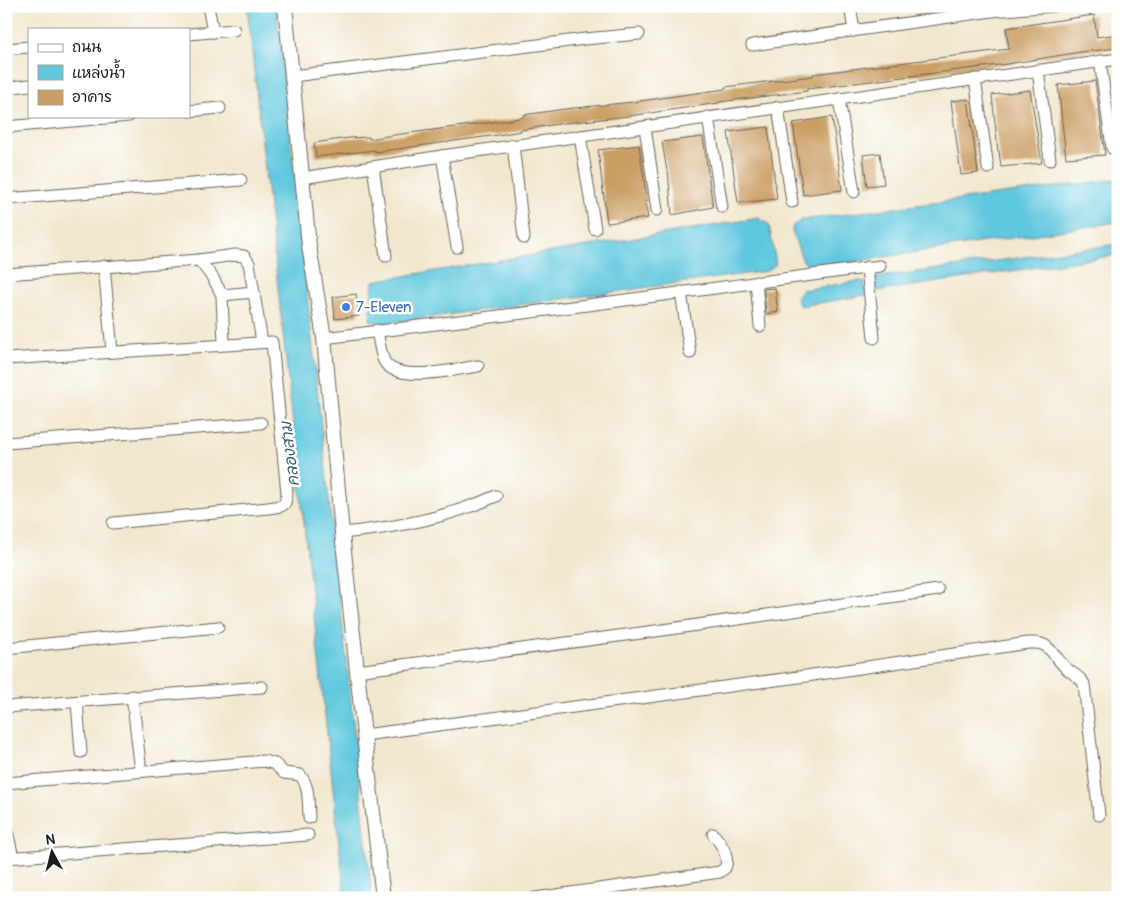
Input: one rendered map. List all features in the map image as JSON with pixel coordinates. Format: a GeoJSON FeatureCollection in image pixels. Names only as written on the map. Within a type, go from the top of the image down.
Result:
{"type":"FeatureCollection","features":[{"type":"Feature","properties":{"kind":"street"},"geometry":{"type":"LineString","coordinates":[[208,6],[213,32]]}},
{"type":"Feature","properties":{"kind":"street"},"geometry":{"type":"LineString","coordinates":[[285,6],[302,178],[324,338],[342,533],[383,898]]}},
{"type":"Feature","properties":{"kind":"street"},"geometry":{"type":"LineString","coordinates":[[850,6],[854,31]]}},
{"type":"Feature","properties":{"kind":"street"},"geometry":{"type":"LineString","coordinates":[[752,45],[991,9],[1054,6]]}},
{"type":"Feature","properties":{"kind":"street"},"geometry":{"type":"LineString","coordinates":[[190,34],[234,30]]}},
{"type":"Feature","properties":{"kind":"street"},"geometry":{"type":"LineString","coordinates":[[293,76],[575,40],[639,34]]}},
{"type":"Feature","properties":{"kind":"street"},"geometry":{"type":"LineString","coordinates":[[6,49],[28,47]]}},
{"type":"Feature","properties":{"kind":"street"},"geometry":{"type":"LineString","coordinates":[[302,178],[513,145],[1118,59]]}},
{"type":"Feature","properties":{"kind":"street"},"geometry":{"type":"LineString","coordinates":[[1100,61],[1112,148]]}},
{"type":"Feature","properties":{"kind":"street"},"geometry":{"type":"LineString","coordinates":[[1038,70],[1050,160]]}},
{"type":"Feature","properties":{"kind":"street"},"geometry":{"type":"LineString","coordinates":[[975,79],[988,168]]}},
{"type":"Feature","properties":{"kind":"street"},"geometry":{"type":"LineString","coordinates":[[6,88],[28,86]]}},
{"type":"Feature","properties":{"kind":"street"},"geometry":{"type":"LineString","coordinates":[[839,99],[854,192]]}},
{"type":"Feature","properties":{"kind":"street"},"geometry":{"type":"LineString","coordinates":[[778,107],[792,202]]}},
{"type":"Feature","properties":{"kind":"street"},"geometry":{"type":"LineString","coordinates":[[190,111],[220,108]]}},
{"type":"Feature","properties":{"kind":"street"},"geometry":{"type":"LineString","coordinates":[[708,117],[722,207]]}},
{"type":"Feature","properties":{"kind":"street"},"geometry":{"type":"LineString","coordinates":[[6,127],[107,118]]}},
{"type":"Feature","properties":{"kind":"street"},"geometry":{"type":"LineString","coordinates":[[645,127],[657,210]]}},
{"type":"Feature","properties":{"kind":"street"},"geometry":{"type":"LineString","coordinates":[[580,136],[595,229]]}},
{"type":"Feature","properties":{"kind":"street"},"geometry":{"type":"LineString","coordinates":[[513,145],[524,238]]}},
{"type":"Feature","properties":{"kind":"street"},"geometry":{"type":"LineString","coordinates":[[442,156],[457,247]]}},
{"type":"Feature","properties":{"kind":"street"},"geometry":{"type":"LineString","coordinates":[[373,167],[386,256]]}},
{"type":"Feature","properties":{"kind":"street"},"geometry":{"type":"LineString","coordinates":[[6,199],[241,180]]}},
{"type":"Feature","properties":{"kind":"street"},"geometry":{"type":"LineString","coordinates":[[6,274],[199,260],[235,255],[244,256],[249,263],[262,342]]}},
{"type":"Feature","properties":{"kind":"street"},"geometry":{"type":"LineString","coordinates":[[199,260],[213,278],[222,295],[224,344]]}},
{"type":"Feature","properties":{"kind":"street"},"geometry":{"type":"LineString","coordinates":[[104,266],[112,351]]}},
{"type":"Feature","properties":{"kind":"street"},"geometry":{"type":"LineString","coordinates":[[324,338],[880,266]]}},
{"type":"Feature","properties":{"kind":"street"},"geometry":{"type":"LineString","coordinates":[[867,267],[874,338]]}},
{"type":"Feature","properties":{"kind":"street"},"geometry":{"type":"LineString","coordinates":[[756,282],[760,326]]}},
{"type":"Feature","properties":{"kind":"street"},"geometry":{"type":"LineString","coordinates":[[222,295],[254,292]]}},
{"type":"Feature","properties":{"kind":"street"},"geometry":{"type":"LineString","coordinates":[[681,292],[690,353]]}},
{"type":"Feature","properties":{"kind":"street"},"geometry":{"type":"LineString","coordinates":[[377,330],[385,362],[402,373],[420,374],[478,366]]}},
{"type":"Feature","properties":{"kind":"street"},"geometry":{"type":"LineString","coordinates":[[6,359],[272,342],[287,493],[285,503],[281,506],[268,508],[113,523]]}},
{"type":"Feature","properties":{"kind":"street"},"geometry":{"type":"LineString","coordinates":[[6,443],[261,423]]}},
{"type":"Feature","properties":{"kind":"street"},"geometry":{"type":"LineString","coordinates":[[342,533],[380,529],[432,517],[496,496]]}},
{"type":"Feature","properties":{"kind":"street"},"geometry":{"type":"LineString","coordinates":[[357,671],[662,630],[938,590]]}},
{"type":"Feature","properties":{"kind":"street"},"geometry":{"type":"LineString","coordinates":[[6,648],[218,627]]}},
{"type":"Feature","properties":{"kind":"street"},"geometry":{"type":"LineString","coordinates":[[364,735],[806,676],[1028,643],[1041,643],[1049,647],[1058,660],[1081,679],[1084,684],[1100,815]]}},
{"type":"Feature","properties":{"kind":"street"},"geometry":{"type":"LineString","coordinates":[[6,707],[262,687]]}},
{"type":"Feature","properties":{"kind":"street"},"geometry":{"type":"LineString","coordinates":[[132,696],[140,762]]}},
{"type":"Feature","properties":{"kind":"street"},"geometry":{"type":"LineString","coordinates":[[77,702],[80,752]]}},
{"type":"Feature","properties":{"kind":"street"},"geometry":{"type":"LineString","coordinates":[[6,784],[264,762],[275,764],[284,774],[300,775],[303,778],[306,784],[309,818]]}},
{"type":"Feature","properties":{"kind":"street"},"geometry":{"type":"LineString","coordinates":[[6,827],[10,858],[308,835]]}},
{"type":"Feature","properties":{"kind":"street"},"geometry":{"type":"LineString","coordinates":[[535,898],[720,872],[725,868],[727,862],[723,847],[713,834]]}},
{"type":"Feature","properties":{"kind":"water"},"geometry":{"type":"Polygon","coordinates":[[[247,6],[276,6],[372,898],[345,898],[247,6]]]}},
{"type":"Feature","properties":{"kind":"water"},"geometry":{"type":"Polygon","coordinates":[[[1118,179],[1118,222],[811,268],[803,261],[792,232],[793,226],[801,220],[1118,179]]]}},
{"type":"Feature","properties":{"kind":"water"},"geometry":{"type":"Polygon","coordinates":[[[759,218],[769,225],[776,264],[767,271],[380,324],[370,320],[373,281],[759,218]]]}},
{"type":"Feature","properties":{"kind":"water"},"geometry":{"type":"Polygon","coordinates":[[[1118,244],[1118,255],[872,292],[873,278],[1118,244]]]}},
{"type":"Feature","properties":{"kind":"water"},"geometry":{"type":"Polygon","coordinates":[[[859,281],[864,282],[867,295],[800,306],[796,298],[802,290],[859,281]]]}},
{"type":"Feature","properties":{"kind":"building"},"geometry":{"type":"Polygon","coordinates":[[[1094,15],[1097,37],[1118,34],[1118,48],[807,89],[807,91],[565,123],[498,135],[375,152],[375,150],[316,157],[314,143],[349,138],[369,137],[369,139],[502,121],[524,117],[523,115],[565,109],[725,89],[725,87],[813,76],[813,74],[1009,49],[1006,28],[1094,15]]]}},
{"type":"Feature","properties":{"kind":"building"},"geometry":{"type":"Polygon","coordinates":[[[1095,81],[1105,155],[1066,158],[1058,85],[1095,81]]]}},
{"type":"Feature","properties":{"kind":"building"},"geometry":{"type":"Polygon","coordinates":[[[1030,90],[1042,163],[1001,167],[992,95],[1030,90]]]}},
{"type":"Feature","properties":{"kind":"building"},"geometry":{"type":"Polygon","coordinates":[[[968,99],[978,173],[961,175],[951,101],[968,99]]]}},
{"type":"Feature","properties":{"kind":"building"},"geometry":{"type":"Polygon","coordinates":[[[832,117],[842,190],[803,195],[793,123],[832,117]]]}},
{"type":"Feature","properties":{"kind":"building"},"geometry":{"type":"Polygon","coordinates":[[[768,127],[777,199],[738,203],[728,132],[768,127]]]}},
{"type":"Feature","properties":{"kind":"building"},"geometry":{"type":"Polygon","coordinates":[[[703,137],[713,207],[672,215],[668,171],[662,142],[703,137]]]}},
{"type":"Feature","properties":{"kind":"building"},"geometry":{"type":"Polygon","coordinates":[[[639,145],[648,218],[607,223],[598,150],[639,145]]]}},
{"type":"Feature","properties":{"kind":"building"},"geometry":{"type":"Polygon","coordinates":[[[880,153],[884,184],[867,186],[863,155],[880,153]]]}},
{"type":"Feature","properties":{"kind":"building"},"geometry":{"type":"Polygon","coordinates":[[[775,288],[778,312],[766,314],[764,289],[775,288]]]}},
{"type":"Feature","properties":{"kind":"building","name":"7-Eleven"},"geometry":{"type":"Polygon","coordinates":[[[356,294],[359,316],[335,319],[333,297],[356,294]]]}},
{"type":"Feature","properties":{"kind":"place","name":"7-Eleven"},"geometry":{"type":"Point","coordinates":[346,307]}},
{"type":"Feature","properties":{"kind":"water label","name":"คลองสาม"},"geometry":{"type":"Point","coordinates":[290,454]}}]}
